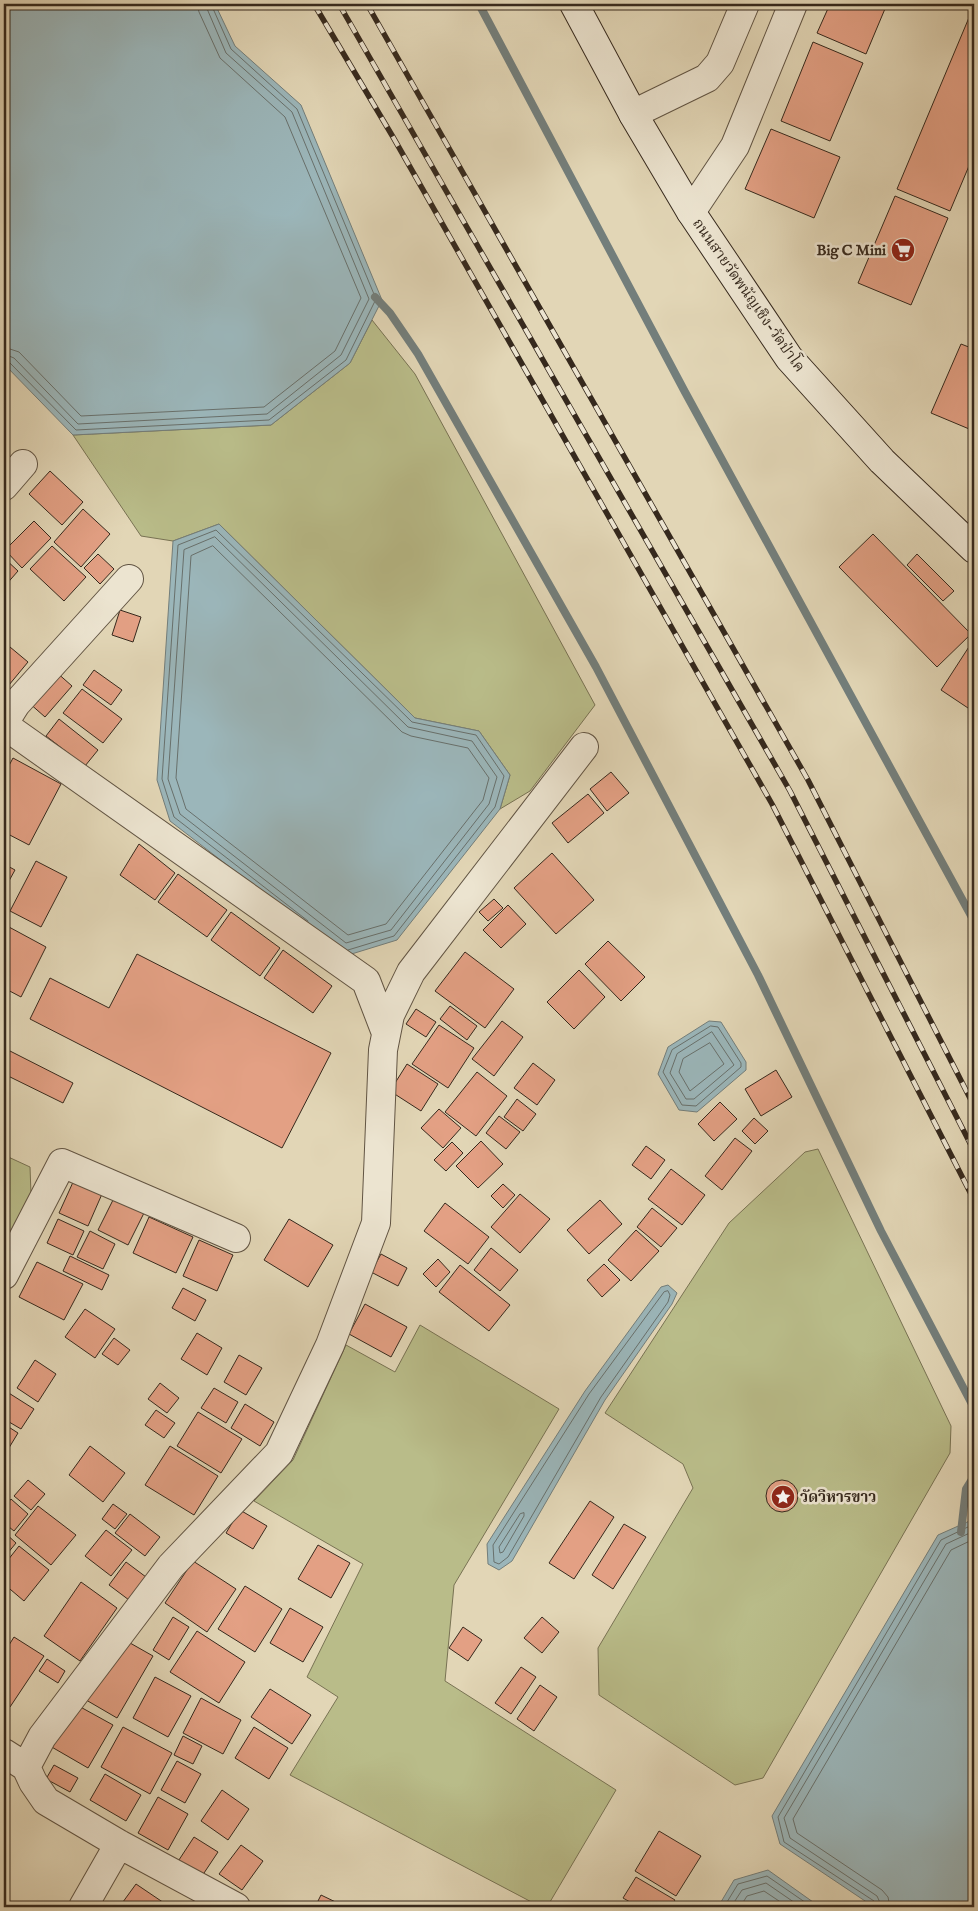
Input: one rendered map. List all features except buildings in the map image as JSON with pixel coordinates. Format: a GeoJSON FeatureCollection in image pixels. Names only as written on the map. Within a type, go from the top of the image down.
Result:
{"type":"FeatureCollection","features":[{"type":"Feature","properties":{"kind":"street","name":"ถนนสายวัดพนัญเชิง-วัดป่าโค"},"geometry":{"type":"LineString","coordinates":[[574,4],[633,114],[691,212],[789,358],[882,461],[974,548]]}},
{"type":"Feature","properties":{"kind":"street"},"geometry":{"type":"LineString","coordinates":[[633,114],[707,78],[720,63],[745,4]]}},
{"type":"Feature","properties":{"kind":"street"},"geometry":{"type":"LineString","coordinates":[[691,212],[735,146],[793,4]]}},
{"type":"Feature","properties":{"kind":"street"},"geometry":{"type":"LineString","coordinates":[[4,486],[23,464]]}},
{"type":"Feature","properties":{"kind":"street"},"geometry":{"type":"LineString","coordinates":[[129,579],[16,704],[4,724],[366,981],[386,1033]]}},
{"type":"Feature","properties":{"kind":"street"},"geometry":{"type":"LineString","coordinates":[[236,1907],[119,1844],[46,1801],[15,1760],[42,1737],[172,1566],[278,1453],[330,1345],[376,1223],[383,1050],[390,1015],[411,972],[584,747]]}},
{"type":"Feature","properties":{"kind":"street"},"geometry":{"type":"LineString","coordinates":[[366,981],[411,972]]}},
{"type":"Feature","properties":{"kind":"street"},"geometry":{"type":"LineString","coordinates":[[4,1274],[62,1163],[236,1238]]}},
{"type":"Feature","properties":{"kind":"street"},"geometry":{"type":"LineString","coordinates":[[83,1907],[119,1844]]}},
{"type":"Feature","properties":{"kind":"green space"},"geometry":{"type":"Polygon","coordinates":[[[372,320],[415,374],[595,705],[530,791],[500,809],[510,775],[479,731],[415,718],[219,524],[173,541],[141,536],[73,435],[271,425],[350,363],[372,320]]]}},
{"type":"Feature","properties":{"kind":"green space"},"geometry":{"type":"Polygon","coordinates":[[[818,1149],[951,1426],[950,1453],[763,1778],[735,1785],[599,1695],[598,1648],[693,1488],[683,1464],[605,1413],[729,1223],[805,1152],[818,1149]]]}},
{"type":"Feature","properties":{"kind":"green space"},"geometry":{"type":"Polygon","coordinates":[[[4,1155],[30,1167],[31,1194],[4,1246],[4,1155]]]}},
{"type":"Feature","properties":{"kind":"green space"},"geometry":{"type":"Polygon","coordinates":[[[420,1325],[559,1409],[454,1585],[445,1681],[616,1790],[547,1907],[541,1907],[290,1775],[338,1697],[307,1677],[363,1564],[254,1501],[293,1460],[346,1345],[395,1372],[420,1325]]]}},
{"type":"Feature","properties":{"kind":"water"},"geometry":{"type":"Polygon","coordinates":[[[4,4],[215,4],[235,46],[301,105],[382,300],[350,363],[271,425],[73,435],[4,364],[4,4]]]}},
{"type":"Feature","properties":{"kind":"water"},"geometry":{"type":"Polygon","coordinates":[[[219,524],[415,718],[479,731],[510,775],[500,809],[397,940],[345,956],[170,821],[157,780],[173,541],[219,524]]]}},
{"type":"Feature","properties":{"kind":"water"},"geometry":{"type":"Polygon","coordinates":[[[709,1021],[721,1022],[746,1062],[746,1070],[697,1112],[679,1110],[658,1074],[668,1047],[709,1021]]]}},
{"type":"Feature","properties":{"kind":"water"},"geometry":{"type":"Polygon","coordinates":[[[668,1285],[677,1293],[672,1304],[605,1400],[512,1561],[499,1570],[488,1564],[487,1544],[585,1391],[661,1287],[668,1285]]]}},
{"type":"Feature","properties":{"kind":"water"},"geometry":{"type":"Polygon","coordinates":[[[974,1519],[974,1907],[874,1907],[780,1844],[772,1816],[938,1535],[974,1519]]]}},
{"type":"Feature","properties":{"kind":"water"},"geometry":{"type":"Polygon","coordinates":[[[768,1870],[820,1907],[718,1907],[734,1880],[768,1870]]]}},
{"type":"Feature","properties":{"kind":"waterway"},"geometry":{"type":"LineString","coordinates":[[479,4],[685,392],[974,921]]}},
{"type":"Feature","properties":{"kind":"waterway"},"geometry":{"type":"LineString","coordinates":[[375,297],[390,313],[418,354],[596,667],[758,975],[881,1231],[974,1408]]}},
{"type":"Feature","properties":{"kind":"waterway"},"geometry":{"type":"LineString","coordinates":[[961,1532],[966,1489],[974,1476]]}},
{"type":"Feature","properties":{"kind":"railway"},"geometry":{"type":"LineString","coordinates":[[314,4],[393,137],[772,804],[974,1200]]}},
{"type":"Feature","properties":{"kind":"railway"},"geometry":{"type":"LineString","coordinates":[[339,4],[790,791],[974,1151]]}},
{"type":"Feature","properties":{"kind":"railway"},"geometry":{"type":"LineString","coordinates":[[367,4],[808,780],[974,1106]]}},
{"type":"Feature","properties":{"kind":"place","name":"Big C Mini"},"geometry":{"type":"Point","coordinates":[903,250]}},
{"type":"Feature","properties":{"kind":"place","name":"วัดวิหารขาว"},"geometry":{"type":"Point","coordinates":[783,1497]}}]}
